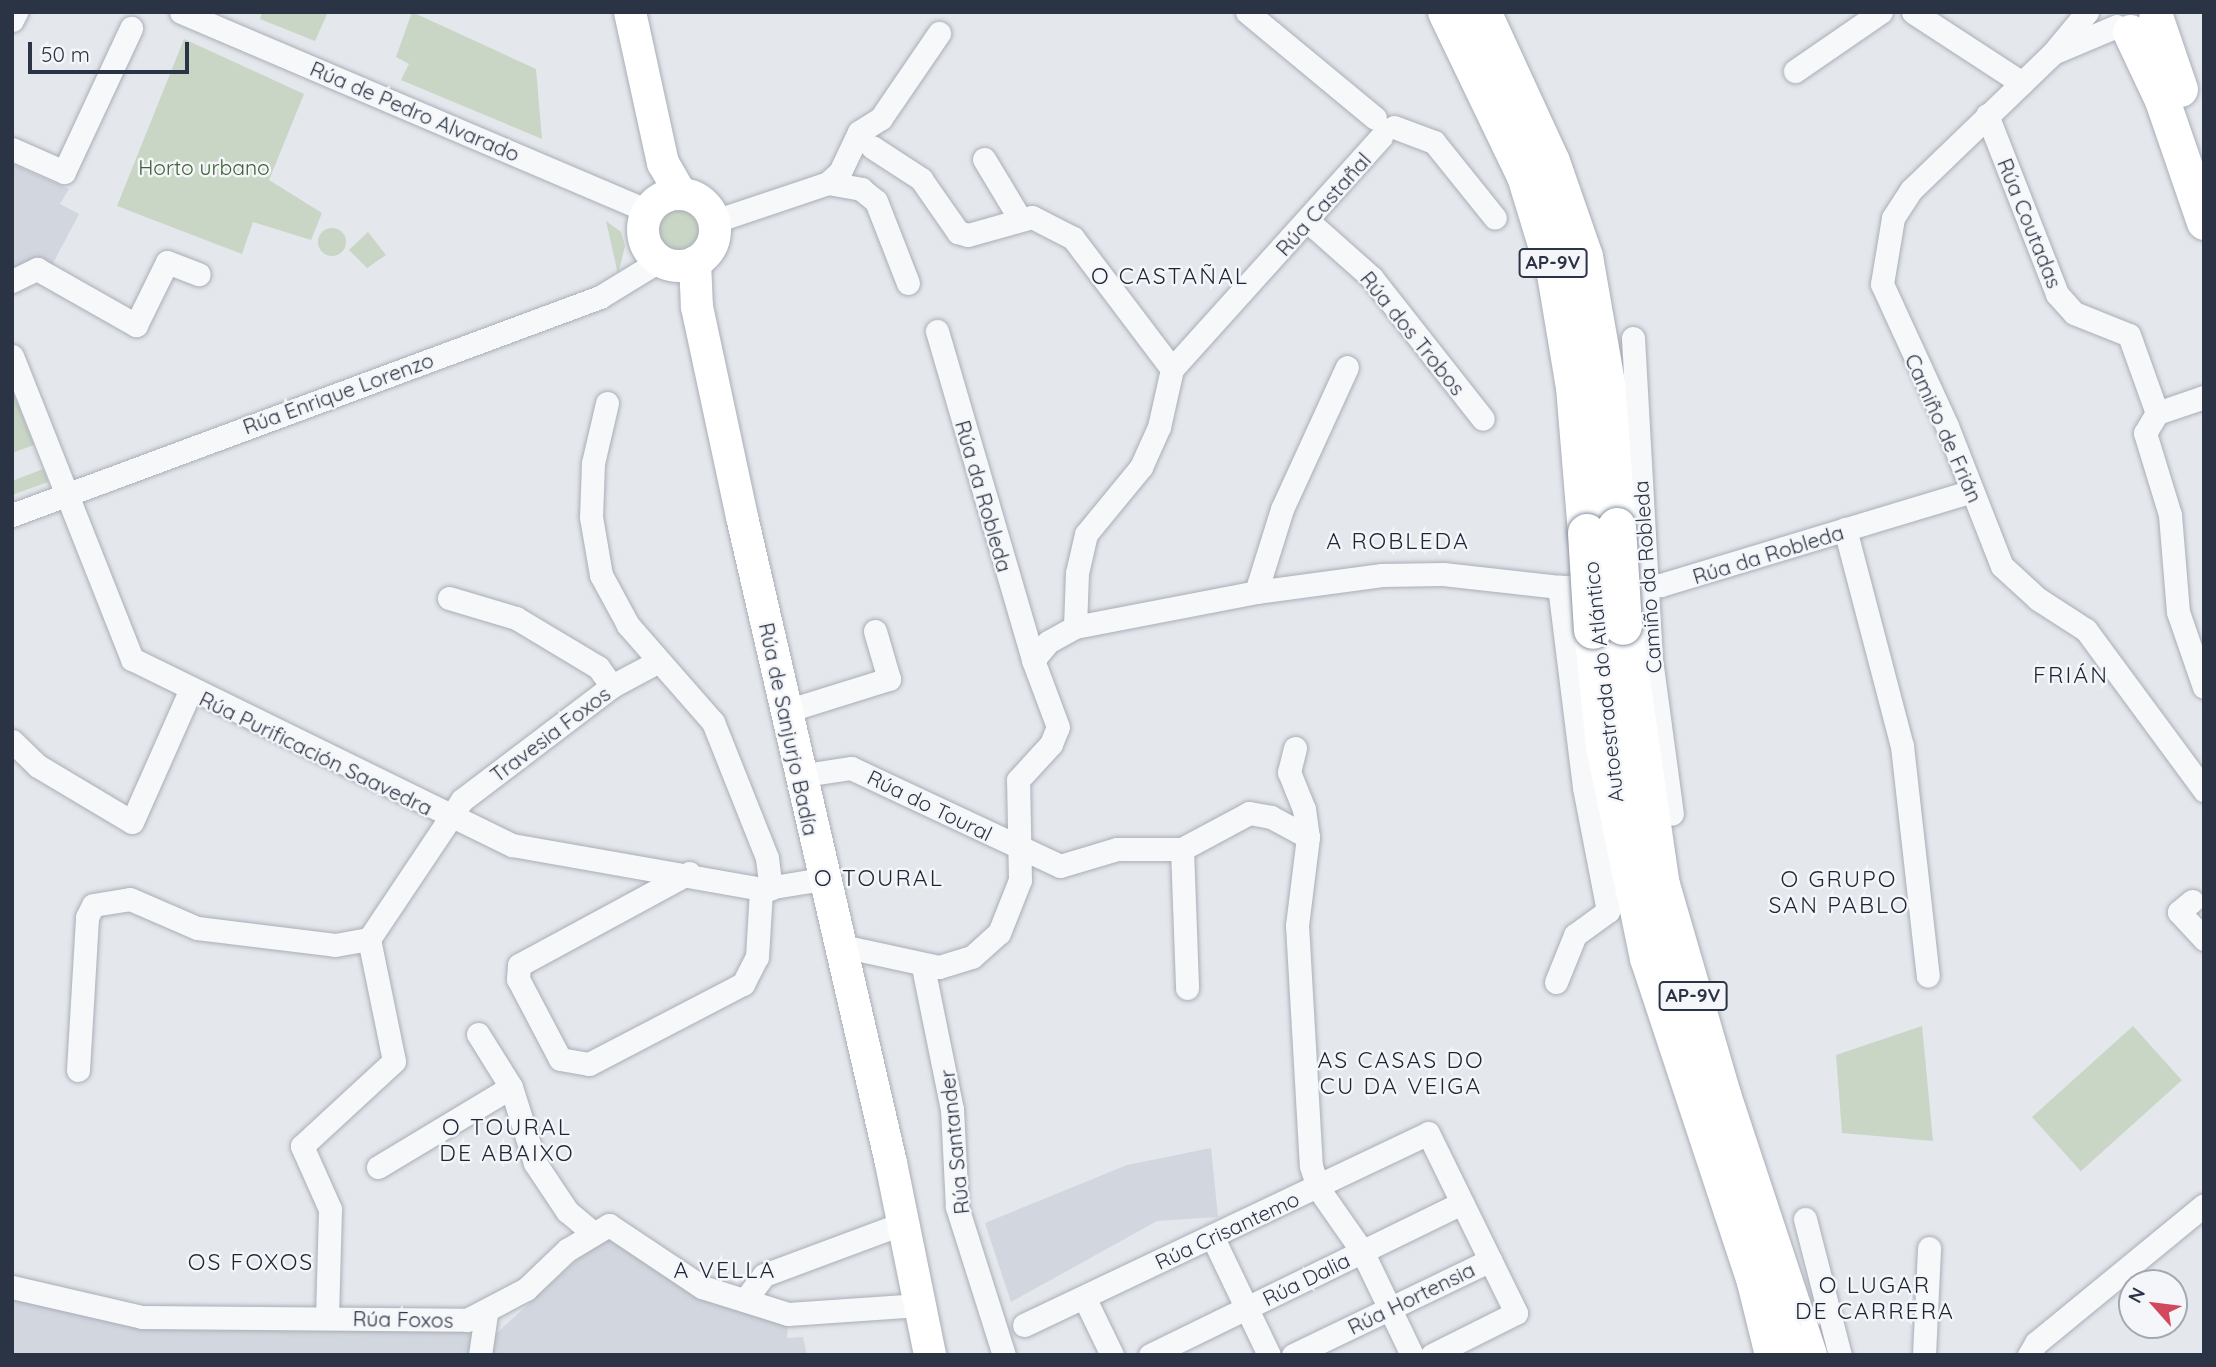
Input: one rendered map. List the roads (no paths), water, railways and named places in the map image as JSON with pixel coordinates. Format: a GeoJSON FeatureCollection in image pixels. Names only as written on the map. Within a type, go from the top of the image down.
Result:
{"type":"FeatureCollection","features":[{"type":"Feature","properties":{"kind":"highway","name":"Autoestrada do Atlántico"},"geometry":{"type":"LineString","coordinates":[[1447,12],[1525,176],[1556,274],[1602,530]]}},
{"type":"Feature","properties":{"kind":"highway","name":"Autoestrada do Atlántico"},"geometry":{"type":"LineString","coordinates":[[1482,12],[1552,162],[1584,257],[1606,383],[1602,530],[1608,628],[1605,746],[1649,958],[1755,1282],[1774,1355]]}},
{"type":"Feature","properties":{"kind":"highway","name":"Autoestrada do Atlántico"},"geometry":{"type":"LineString","coordinates":[[1608,628],[1661,885],[1722,1095],[1808,1355]]}},
{"type":"Feature","properties":{"kind":"main road"},"geometry":{"type":"LineString","coordinates":[[630,12],[663,163],[661,202],[701,201],[715,221],[712,246],[675,263]]}},
{"type":"Feature","properties":{"kind":"main road"},"geometry":{"type":"LineString","coordinates":[[2126,19],[2204,156]]}},
{"type":"Feature","properties":{"kind":"main road"},"geometry":{"type":"LineString","coordinates":[[2126,19],[2162,100],[2204,222]]}},
{"type":"Feature","properties":{"kind":"main road","name":"Rúa de Sanjurjo Badía"},"geometry":{"type":"LineString","coordinates":[[661,202],[645,243],[675,263],[697,307],[798,776],[842,946],[904,1223],[930,1355]]}},
{"type":"Feature","properties":{"kind":"street"},"geometry":{"type":"LineString","coordinates":[[12,20],[16,12]]}},
{"type":"Feature","properties":{"kind":"street","name":"Rúa de Pedro Alvarado"},"geometry":{"type":"LineString","coordinates":[[181,12],[661,202]]}},
{"type":"Feature","properties":{"kind":"street"},"geometry":{"type":"LineString","coordinates":[[1247,12],[1383,128],[1434,142],[1495,218]]}},
{"type":"Feature","properties":{"kind":"street"},"geometry":{"type":"LineString","coordinates":[[1794,71],[1881,12]]}},
{"type":"Feature","properties":{"kind":"street"},"geometry":{"type":"LineString","coordinates":[[1913,12],[2022,83]]}},
{"type":"Feature","properties":{"kind":"street","name":"Camiño de Frián"},"geometry":{"type":"LineString","coordinates":[[2053,52],[2126,19]]}},
{"type":"Feature","properties":{"kind":"street","name":"Camiño de Frián"},"geometry":{"type":"LineString","coordinates":[[2126,19],[2053,52],[1911,190],[1893,218],[1882,284],[2002,566],[2038,600],[2086,630],[2204,790]]}},
{"type":"Feature","properties":{"kind":"street"},"geometry":{"type":"LineString","coordinates":[[12,149],[64,172],[131,28]]}},
{"type":"Feature","properties":{"kind":"street"},"geometry":{"type":"LineString","coordinates":[[715,221],[828,183],[841,172],[859,132],[881,118],[939,33]]}},
{"type":"Feature","properties":{"kind":"street","name":"Rúa Coutadas"},"geometry":{"type":"LineString","coordinates":[[1987,115],[2057,294],[2074,313],[2129,335],[2157,413]]}},
{"type":"Feature","properties":{"kind":"street","name":"Rúa Castañal"},"geometry":{"type":"LineString","coordinates":[[1075,627],[1086,534],[1141,467],[1159,428],[1172,369],[1186,348],[1309,222],[1383,128]]}},
{"type":"Feature","properties":{"kind":"street"},"geometry":{"type":"LineString","coordinates":[[872,147],[921,179],[958,232],[968,235],[1020,219],[1053,223],[1073,237],[1172,369]]}},
{"type":"Feature","properties":{"kind":"street"},"geometry":{"type":"LineString","coordinates":[[984,159],[1020,219]]}},
{"type":"Feature","properties":{"kind":"street"},"geometry":{"type":"LineString","coordinates":[[828,183],[861,189],[876,201],[908,283]]}},
{"type":"Feature","properties":{"kind":"street","name":"Rúa dos Trobos"},"geometry":{"type":"LineString","coordinates":[[1309,222],[1372,278],[1483,419]]}},
{"type":"Feature","properties":{"kind":"street"},"geometry":{"type":"LineString","coordinates":[[12,281],[37,269],[136,325],[167,262],[200,274]]}},
{"type":"Feature","properties":{"kind":"street","name":"Rúa Enrique Lorenzo"},"geometry":{"type":"LineString","coordinates":[[12,515],[600,297],[675,263]]}},
{"type":"Feature","properties":{"kind":"street","name":"Rúa da Robleda"},"geometry":{"type":"LineString","coordinates":[[842,946],[923,967],[972,957],[999,933],[1016,898],[1019,848],[1018,780],[1051,744],[1058,727],[1033,660],[937,331]]}},
{"type":"Feature","properties":{"kind":"street","name":"Camiño da Robleda"},"geometry":{"type":"LineString","coordinates":[[1633,338],[1646,587],[1659,737],[1672,814]]}},
{"type":"Feature","properties":{"kind":"street","name":"Rúa Purificación Saavedra"},"geometry":{"type":"LineString","coordinates":[[12,356],[124,649],[190,691],[512,845],[689,873],[766,889],[823,879]]}},
{"type":"Feature","properties":{"kind":"street"},"geometry":{"type":"LineString","coordinates":[[1256,592],[1282,509],[1347,367]]}},
{"type":"Feature","properties":{"kind":"street"},"geometry":{"type":"LineString","coordinates":[[2204,397],[2157,413],[2145,433],[2169,515],[2179,612],[2204,687]]}},
{"type":"Feature","properties":{"kind":"street"},"geometry":{"type":"LineString","coordinates":[[607,403],[593,463],[591,517],[601,575],[628,625],[713,722],[730,755],[767,858],[766,889],[757,957],[743,984],[589,1064],[560,1059],[518,979],[519,965],[689,873]]}},
{"type":"Feature","properties":{"kind":"street","name":"Rúa da Robleda"},"geometry":{"type":"LineString","coordinates":[[1033,660],[1048,642],[1075,627],[1256,592],[1382,575],[1443,574],[1559,587],[1646,587],[1675,583],[1972,491]]}},
{"type":"Feature","properties":{"kind":"street"},"geometry":{"type":"LineString","coordinates":[[1844,529],[1902,746],[1927,976]]}},
{"type":"Feature","properties":{"kind":"street"},"geometry":{"type":"LineString","coordinates":[[1556,982],[1575,935],[1608,911],[1584,787],[1559,587]]}},
{"type":"Feature","properties":{"kind":"street"},"geometry":{"type":"LineString","coordinates":[[449,598],[516,618],[598,667],[612,686]]}},
{"type":"Feature","properties":{"kind":"street"},"geometry":{"type":"LineString","coordinates":[[786,711],[889,679],[875,631]]}},
{"type":"Feature","properties":{"kind":"street","name":"Travesia Foxos"},"geometry":{"type":"LineString","coordinates":[[369,939],[447,816],[612,686],[659,660]]}},
{"type":"Feature","properties":{"kind":"street"},"geometry":{"type":"LineString","coordinates":[[12,741],[38,766],[132,822],[190,691]]}},
{"type":"Feature","properties":{"kind":"street"},"geometry":{"type":"LineString","coordinates":[[1295,748],[1289,772],[1304,809],[1308,837],[1297,925],[1306,1008],[1307,1126],[1318,1188],[1362,1251],[1412,1355]]}},
{"type":"Feature","properties":{"kind":"street","name":"Rúa do Toural"},"geometry":{"type":"LineString","coordinates":[[798,776],[851,768],[1060,866],[1116,849],[1182,849]]}},
{"type":"Feature","properties":{"kind":"street"},"geometry":{"type":"LineString","coordinates":[[1187,988],[1182,849],[1249,813],[1271,817],[1308,837]]}},
{"type":"Feature","properties":{"kind":"street"},"geometry":{"type":"LineString","coordinates":[[78,1070],[87,917],[93,905],[130,899],[197,928],[335,945],[369,939],[394,1061],[302,1146],[330,1209],[327,1317]]}},
{"type":"Feature","properties":{"kind":"street"},"geometry":{"type":"LineString","coordinates":[[2192,901],[2179,912],[2204,939]]}},
{"type":"Feature","properties":{"kind":"street","name":"Rúa Santander"},"geometry":{"type":"LineString","coordinates":[[923,967],[949,1085],[957,1207],[1004,1355]]}},
{"type":"Feature","properties":{"kind":"street"},"geometry":{"type":"LineString","coordinates":[[478,1034],[511,1087],[535,1163],[567,1211],[592,1232],[609,1225],[623,1230],[702,1287],[788,1314],[920,1305]]}},
{"type":"Feature","properties":{"kind":"street"},"geometry":{"type":"LineString","coordinates":[[378,1167],[511,1087]]}},
{"type":"Feature","properties":{"kind":"street","name":"Rúa Crisantemo"},"geometry":{"type":"LineString","coordinates":[[1024,1325],[1318,1188],[1428,1133],[1462,1203]]}},
{"type":"Feature","properties":{"kind":"street"},"geometry":{"type":"LineString","coordinates":[[1432,1355],[1516,1313],[1462,1203]]}},
{"type":"Feature","properties":{"kind":"street","name":"Rúa Dalia"},"geometry":{"type":"LineString","coordinates":[[1150,1355],[1462,1203]]}},
{"type":"Feature","properties":{"kind":"street"},"geometry":{"type":"LineString","coordinates":[[2029,1355],[2036,1343],[2202,1212]]}},
{"type":"Feature","properties":{"kind":"street"},"geometry":{"type":"LineString","coordinates":[[1805,1219],[1840,1355]]}},
{"type":"Feature","properties":{"kind":"street"},"geometry":{"type":"LineString","coordinates":[[745,1300],[764,1275],[904,1223]]}},
{"type":"Feature","properties":{"kind":"street","name":"Rúa Foxos"},"geometry":{"type":"LineString","coordinates":[[12,1287],[142,1317],[467,1320],[486,1314],[526,1289],[592,1232]]}},
{"type":"Feature","properties":{"kind":"street"},"geometry":{"type":"LineString","coordinates":[[1212,1236],[1269,1355]]}},
{"type":"Feature","properties":{"kind":"street"},"geometry":{"type":"LineString","coordinates":[[1924,1355],[1929,1248]]}},
{"type":"Feature","properties":{"kind":"street","name":"Rúa Hortensia"},"geometry":{"type":"LineString","coordinates":[[1293,1355],[1490,1260]]}},
{"type":"Feature","properties":{"kind":"street"},"geometry":{"type":"LineString","coordinates":[[1084,1297],[1112,1355]]}},
{"type":"Feature","properties":{"kind":"street"},"geometry":{"type":"LineString","coordinates":[[480,1355],[486,1314]]}},
{"type":"Feature","properties":{"kind":"district","name":"O CASTAÑAL"},"geometry":{"type":"Point","coordinates":[1170,276]}},
{"type":"Feature","properties":{"kind":"district","name":"A ROBLEDA"},"geometry":{"type":"Point","coordinates":[1398,541]}},
{"type":"Feature","properties":{"kind":"district","name":"FRIÁN"},"geometry":{"type":"Point","coordinates":[2071,675]}},
{"type":"Feature","properties":{"kind":"district","name":"O TOURAL"},"geometry":{"type":"Point","coordinates":[879,878]}},
{"type":"Feature","properties":{"kind":"district","name":"O GRUPO SAN PABLO"},"geometry":{"type":"Point","coordinates":[1839,892]}},
{"type":"Feature","properties":{"kind":"district","name":"AS CASAS DO CU DA VEIGA"},"geometry":{"type":"Point","coordinates":[1401,1073]}},
{"type":"Feature","properties":{"kind":"district","name":"O TOURAL DE ABAIXO"},"geometry":{"type":"Point","coordinates":[507,1140]}},
{"type":"Feature","properties":{"kind":"district","name":"OS FOXOS"},"geometry":{"type":"Point","coordinates":[251,1262]}},
{"type":"Feature","properties":{"kind":"district","name":"A VELLA"},"geometry":{"type":"Point","coordinates":[725,1270]}},
{"type":"Feature","properties":{"kind":"district","name":"O LUGAR DE CARRERA"},"geometry":{"type":"Point","coordinates":[1875,1298]}},
{"type":"Feature","properties":{"kind":"park label","name":"Horto urbano"},"geometry":{"type":"Point","coordinates":[204,167]}}]}
